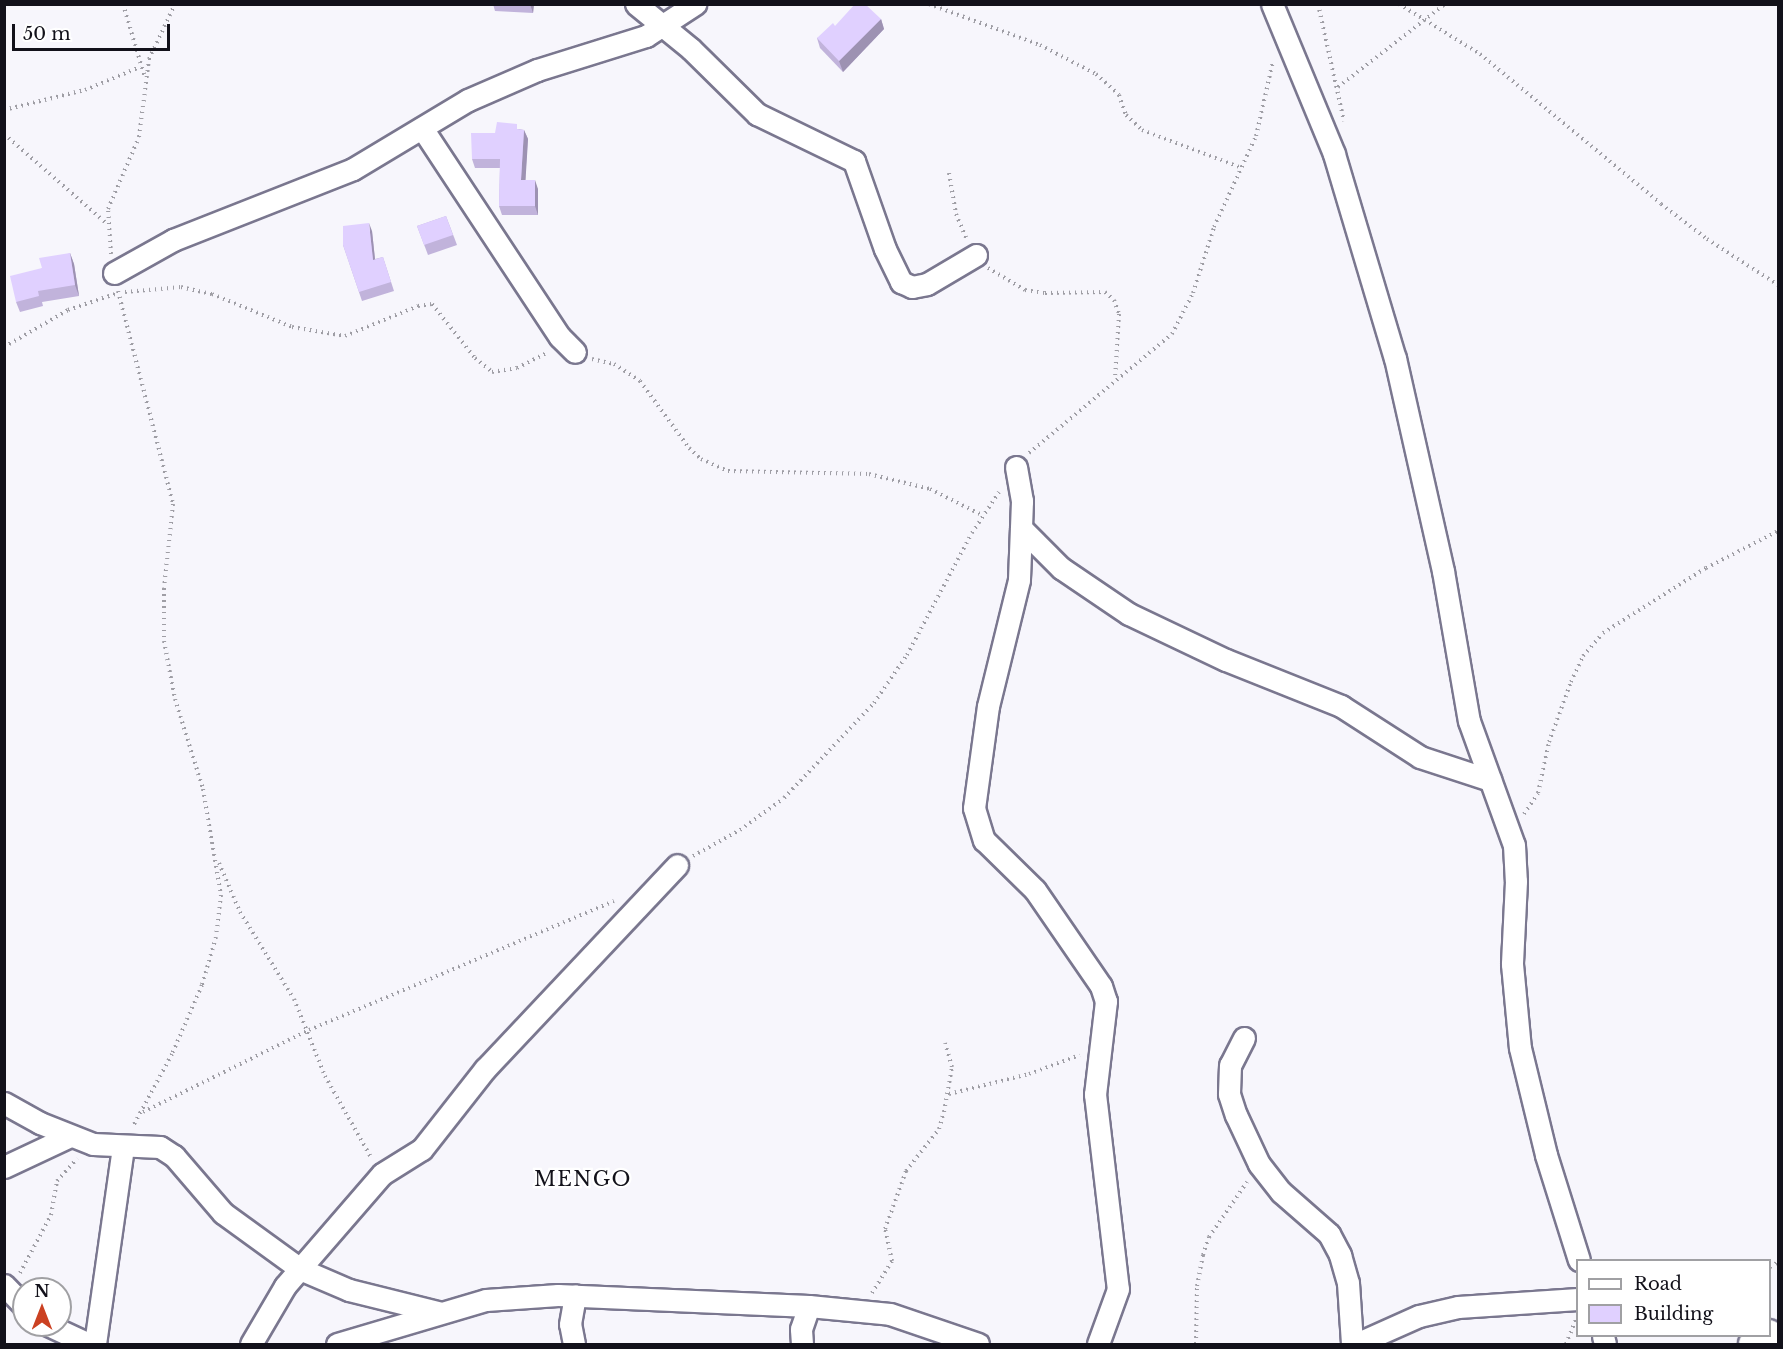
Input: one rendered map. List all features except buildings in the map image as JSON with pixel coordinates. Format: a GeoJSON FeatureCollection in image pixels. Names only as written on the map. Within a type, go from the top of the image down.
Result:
{"type":"FeatureCollection","features":[{"type":"Feature","properties":{"kind":"street"},"geometry":{"type":"LineString","coordinates":[[636,4],[664,26],[757,114],[854,161],[885,249],[901,282],[912,287],[927,284],[976,255]]}},
{"type":"Feature","properties":{"kind":"street"},"geometry":{"type":"LineString","coordinates":[[116,282],[173,240],[353,169],[468,100],[527,74],[646,36],[695,4]]}},
{"type":"Feature","properties":{"kind":"street"},"geometry":{"type":"LineString","coordinates":[[1275,12],[1316,104],[1376,285],[1443,571],[1469,721],[1508,824],[1516,862],[1512,964],[1518,1037],[1546,1155],[1580,1259]]}},
{"type":"Feature","properties":{"kind":"street"},"geometry":{"type":"LineString","coordinates":[[422,128],[570,348]]}},
{"type":"Feature","properties":{"kind":"street"},"geometry":{"type":"LineString","coordinates":[[1016,467],[1021,482],[1022,554],[1016,603],[996,668],[980,759],[976,823],[997,857],[1035,890],[1101,986],[1106,1001],[1095,1104],[1118,1288],[1098,1344]]}},
{"type":"Feature","properties":{"kind":"street"},"geometry":{"type":"LineString","coordinates":[[1021,528],[1061,568],[1129,614],[1226,660],[1341,706],[1420,757],[1490,780]]}},
{"type":"Feature","properties":{"kind":"street"},"geometry":{"type":"LineString","coordinates":[[251,1344],[285,1286],[382,1174],[422,1149],[485,1069],[677,865]]}},
{"type":"Feature","properties":{"kind":"street"},"geometry":{"type":"LineString","coordinates":[[1244,1038],[1234,1051],[1229,1094],[1247,1144],[1259,1164],[1281,1192],[1329,1234],[1348,1283],[1354,1344],[1419,1316],[1458,1307],[1576,1299]]}},
{"type":"Feature","properties":{"kind":"street"},"geometry":{"type":"LineString","coordinates":[[4,1103],[70,1136],[93,1144],[123,1148],[160,1147],[174,1156],[223,1213],[300,1269],[341,1287],[438,1312]]}},
{"type":"Feature","properties":{"kind":"street"},"geometry":{"type":"LineString","coordinates":[[4,1167],[70,1136]]}},
{"type":"Feature","properties":{"kind":"street"},"geometry":{"type":"LineString","coordinates":[[95,1344],[123,1148]]}},
{"type":"Feature","properties":{"kind":"street"},"geometry":{"type":"LineString","coordinates":[[337,1344],[438,1312],[516,1296],[575,1295],[809,1306],[869,1312],[932,1326],[978,1344]]}},
{"type":"Feature","properties":{"kind":"street"},"geometry":{"type":"LineString","coordinates":[[574,1344],[570,1324],[575,1295]]}},
{"type":"Feature","properties":{"kind":"street"},"geometry":{"type":"LineString","coordinates":[[802,1344],[801,1329],[809,1306]]}},
{"type":"Feature","properties":{"kind":"street"},"geometry":{"type":"LineString","coordinates":[[72,1336],[89,1344]]}},
{"type":"Feature","properties":{"kind":"path"},"geometry":{"type":"LineString","coordinates":[[123,4],[140,67],[146,78]]}},
{"type":"Feature","properties":{"kind":"path"},"geometry":{"type":"LineString","coordinates":[[123,1148],[172,1054],[210,960],[221,895],[203,789],[175,699],[164,641],[164,588],[173,504],[116,282],[106,223],[114,192],[139,137],[145,113],[146,78],[155,42],[175,4]]}},
{"type":"Feature","properties":{"kind":"path"},"geometry":{"type":"LineString","coordinates":[[929,4],[1049,50],[1096,74],[1119,95],[1126,115],[1142,130],[1242,168]]}},
{"type":"Feature","properties":{"kind":"path"},"geometry":{"type":"LineString","coordinates":[[1399,4],[1480,54],[1707,239],[1779,285]]}},
{"type":"Feature","properties":{"kind":"path"},"geometry":{"type":"LineString","coordinates":[[1338,87],[1445,4]]}},
{"type":"Feature","properties":{"kind":"path"},"geometry":{"type":"LineString","coordinates":[[677,865],[768,811],[809,774],[874,703],[928,618],[982,515],[1016,467],[1114,378],[1172,334],[1193,293],[1214,227],[1242,168],[1265,106],[1275,12]]}},
{"type":"Feature","properties":{"kind":"path"},"geometry":{"type":"LineString","coordinates":[[4,110],[85,90],[140,67]]}},
{"type":"Feature","properties":{"kind":"path"},"geometry":{"type":"LineString","coordinates":[[4,134],[106,223]]}},
{"type":"Feature","properties":{"kind":"path"},"geometry":{"type":"LineString","coordinates":[[949,173],[956,214],[976,255],[990,271],[1025,290],[1045,293],[1105,292],[1114,300],[1119,314],[1114,378]]}},
{"type":"Feature","properties":{"kind":"path"},"geometry":{"type":"LineString","coordinates":[[4,347],[116,282],[181,287],[212,294],[292,327],[345,336],[418,306],[432,304],[475,358],[492,372],[517,368],[570,348],[614,364],[640,381],[688,448],[701,459],[728,471],[869,474],[930,489],[982,515]]}},
{"type":"Feature","properties":{"kind":"path"},"geometry":{"type":"LineString","coordinates":[[1508,824],[1531,807],[1571,682],[1583,656],[1603,633],[1698,572],[1779,531]]}},
{"type":"Feature","properties":{"kind":"path"},"geometry":{"type":"LineString","coordinates":[[216,856],[240,912],[309,1030],[326,1076],[382,1174]]}},
{"type":"Feature","properties":{"kind":"path"},"geometry":{"type":"LineString","coordinates":[[143,1112],[309,1030],[491,956],[623,896]]}},
{"type":"Feature","properties":{"kind":"path"},"geometry":{"type":"LineString","coordinates":[[869,1312],[875,1287],[892,1261],[885,1235],[888,1217],[906,1171],[939,1129],[949,1094],[951,1067],[945,1042]]}},
{"type":"Feature","properties":{"kind":"path"},"geometry":{"type":"LineString","coordinates":[[949,1094],[1029,1074],[1102,1044]]}},
{"type":"Feature","properties":{"kind":"path"},"geometry":{"type":"LineString","coordinates":[[22,1277],[51,1215],[57,1181],[93,1144]]}},
{"type":"Feature","properties":{"kind":"path"},"geometry":{"type":"LineString","coordinates":[[1196,1344],[1198,1273],[1209,1237],[1259,1164]]}},
{"type":"Feature","properties":{"kind":"path"},"geometry":{"type":"LineString","coordinates":[[1566,1344],[1576,1318]]}},
{"type":"Feature","properties":{"kind":"district","name":"MENGO"},"geometry":{"type":"Point","coordinates":[583,1179]}}]}
